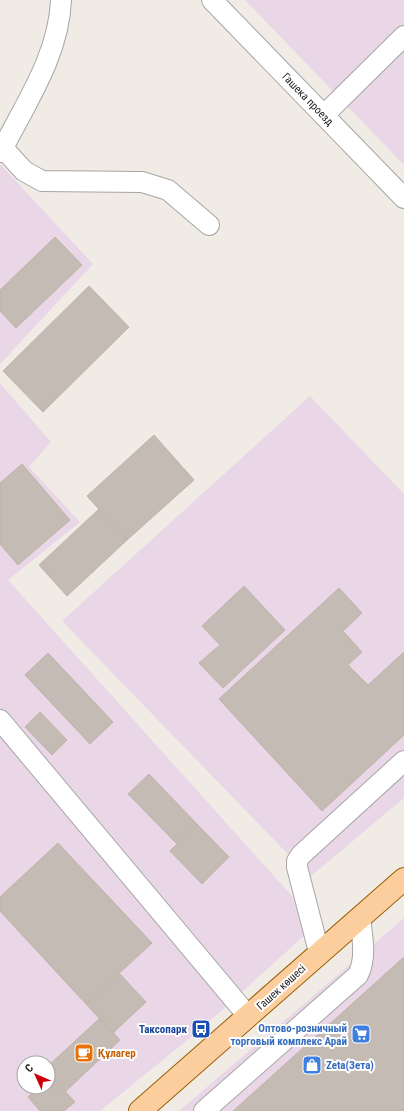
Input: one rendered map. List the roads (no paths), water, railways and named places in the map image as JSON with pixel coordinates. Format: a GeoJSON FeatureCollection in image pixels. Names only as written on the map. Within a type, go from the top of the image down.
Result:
{"type":"FeatureCollection","features":[{"type":"Feature","properties":{"kind":"main road","name":"Гашек көшесі"},"geometry":{"type":"LineString","coordinates":[[140,1111],[319,952],[404,879]]}},
{"type":"Feature","properties":{"kind":"street"},"geometry":{"type":"LineString","coordinates":[[61,0],[57,32],[48,62],[2,150],[24,171],[42,181],[142,182],[168,190],[209,225]]}},
{"type":"Feature","properties":{"kind":"street","name":"Гашека проезд"},"geometry":{"type":"LineString","coordinates":[[212,0],[404,198]]}},
{"type":"Feature","properties":{"kind":"street"},"geometry":{"type":"LineString","coordinates":[[324,115],[404,36]]}},
{"type":"Feature","properties":{"kind":"street"},"geometry":{"type":"LineString","coordinates":[[0,720],[248,1016]]}},
{"type":"Feature","properties":{"kind":"street"},"geometry":{"type":"LineString","coordinates":[[319,952],[297,867],[297,861],[306,850],[404,761]]}},
{"type":"Feature","properties":{"kind":"street"},"geometry":{"type":"LineString","coordinates":[[204,1111],[358,975],[363,966],[360,917]]}},
{"type":"Feature","properties":{"kind":"place","name":"Таксопарк"},"geometry":{"type":"Point","coordinates":[201,1029]}},
{"type":"Feature","properties":{"kind":"place","name":"Оптово-розничный торговый комплекс Арай"},"geometry":{"type":"Point","coordinates":[361,1034]}},
{"type":"Feature","properties":{"kind":"place","name":"Құлагер"},"geometry":{"type":"Point","coordinates":[84,1053]}},
{"type":"Feature","properties":{"kind":"place","name":"Zeta(Зета)"},"geometry":{"type":"Point","coordinates":[312,1065]}}]}
